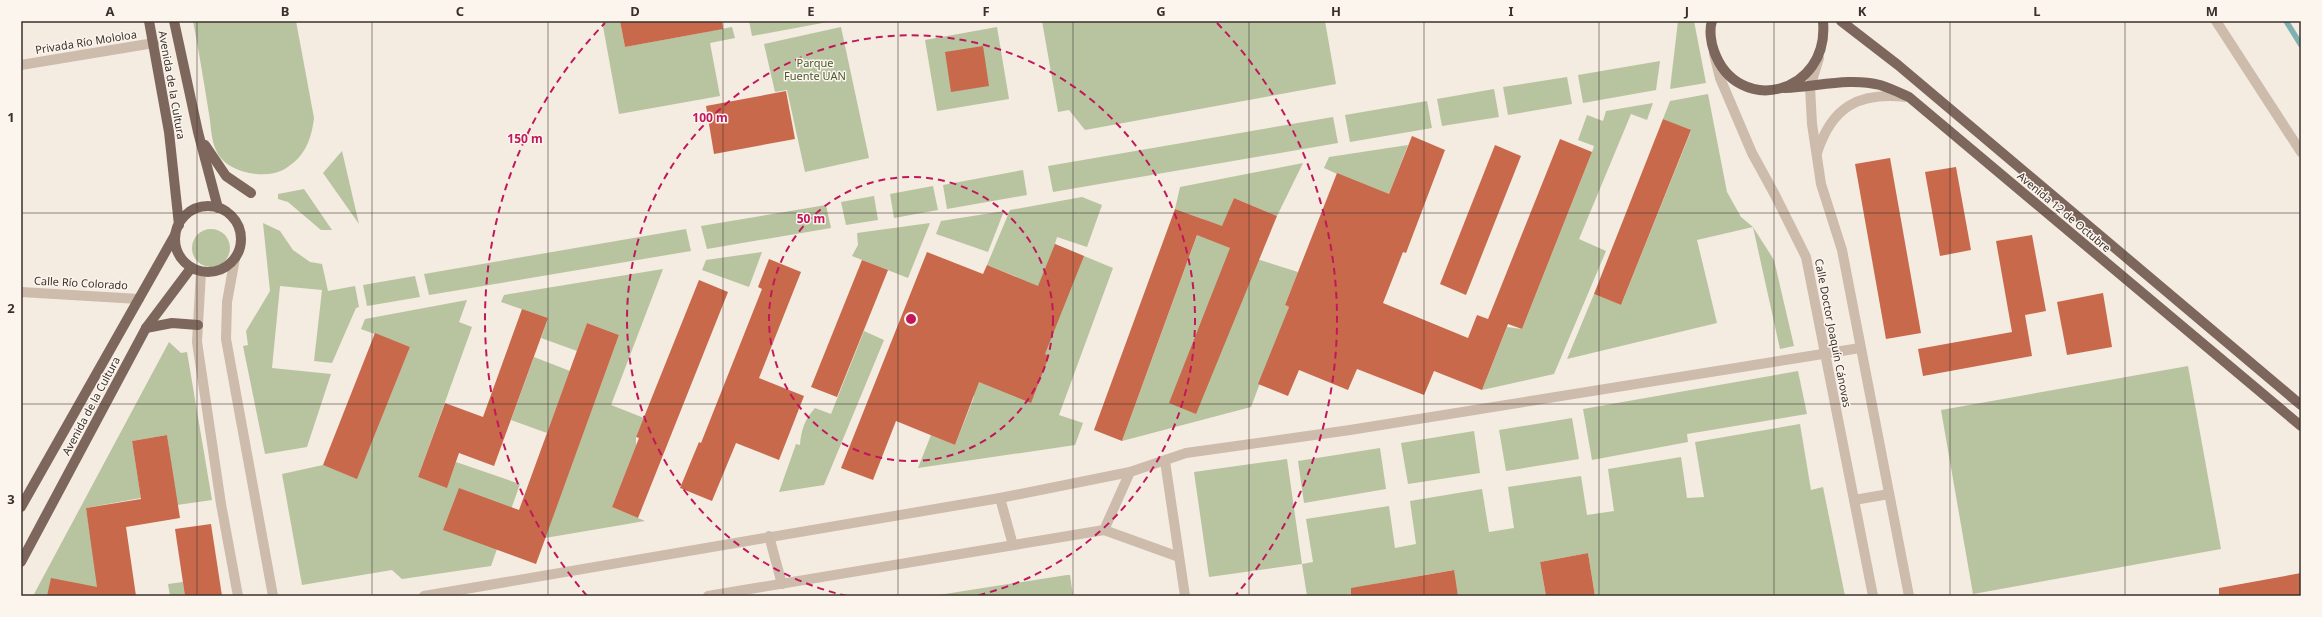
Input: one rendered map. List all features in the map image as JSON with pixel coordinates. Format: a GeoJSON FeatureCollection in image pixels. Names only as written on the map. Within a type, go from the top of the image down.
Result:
{"type":"FeatureCollection","features":[{"type":"Feature","properties":{"kind":"main road","name":"Avenida de la Cultura"},"geometry":{"type":"LineString","coordinates":[[21,507],[176,235],[179,225],[169,132],[149,21]]}},
{"type":"Feature","properties":{"kind":"main road","name":"Avenida de la Cultura"},"geometry":{"type":"LineString","coordinates":[[174,21],[198,132],[218,208],[209,206],[191,211],[179,225]]}},
{"type":"Feature","properties":{"kind":"main road","name":"Avenida 12 de Octubre"},"geometry":{"type":"LineString","coordinates":[[1712,21],[1712,44],[1717,60],[1726,73],[1739,82],[1754,88],[1770,90],[1810,87],[1829,83],[1865,83],[1881,85],[1909,98],[2301,426]]}},
{"type":"Feature","properties":{"kind":"main road","name":"Avenida 12 de Octubre"},"geometry":{"type":"LineString","coordinates":[[1785,88],[1806,75],[1820,56],[1825,37],[1823,21]]}},
{"type":"Feature","properties":{"kind":"main road","name":"Avenida 12 de Octubre"},"geometry":{"type":"LineString","coordinates":[[1841,21],[1898,65],[2301,405]]}},
{"type":"Feature","properties":{"kind":"main road"},"geometry":{"type":"LineString","coordinates":[[198,132],[223,172],[251,192]]}},
{"type":"Feature","properties":{"kind":"main road"},"geometry":{"type":"LineString","coordinates":[[218,208],[228,214],[239,228],[240,248],[235,258]]}},
{"type":"Feature","properties":{"kind":"main road","name":"Avenida de la Cultura"},"geometry":{"type":"LineString","coordinates":[[176,235],[176,248],[182,259],[191,268],[201,272],[220,270],[235,258]]}},
{"type":"Feature","properties":{"kind":"main road","name":"Avenida de la Cultura"},"geometry":{"type":"LineString","coordinates":[[21,562],[146,328],[191,268]]}},
{"type":"Feature","properties":{"kind":"main road"},"geometry":{"type":"LineString","coordinates":[[146,328],[172,323],[198,325]]}},
{"type":"Feature","properties":{"kind":"street"},"geometry":{"type":"LineString","coordinates":[[2216,21],[2301,152]]}},
{"type":"Feature","properties":{"kind":"street","name":"Privada Río Mololoa"},"geometry":{"type":"LineString","coordinates":[[21,65],[154,43]]}},
{"type":"Feature","properties":{"kind":"street","name":"Calle Doctor Joaquín Cánovas"},"geometry":{"type":"LineString","coordinates":[[1712,44],[1720,78],[1752,153],[1806,257],[1873,596]]}},
{"type":"Feature","properties":{"kind":"street"},"geometry":{"type":"LineString","coordinates":[[1820,56],[1810,87],[1812,124],[1821,184],[1842,250],[1909,596]]}},
{"type":"Feature","properties":{"kind":"street"},"geometry":{"type":"LineString","coordinates":[[1817,155],[1827,131],[1847,106],[1857,100],[1884,95],[1909,98]]}},
{"type":"Feature","properties":{"kind":"street"},"geometry":{"type":"LineString","coordinates":[[235,258],[227,302],[226,339],[273,596]]}},
{"type":"Feature","properties":{"kind":"street"},"geometry":{"type":"LineString","coordinates":[[201,272],[197,342],[221,504],[238,596]]}},
{"type":"Feature","properties":{"kind":"street","name":"Calle Río Colorado"},"geometry":{"type":"LineString","coordinates":[[21,292],[139,299]]}},
{"type":"Feature","properties":{"kind":"street"},"geometry":{"type":"LineString","coordinates":[[424,596],[769,536],[1000,498],[1130,472],[1186,453],[1350,430],[1860,348]]}},
{"type":"Feature","properties":{"kind":"street"},"geometry":{"type":"LineString","coordinates":[[1165,461],[1185,596]]}},
{"type":"Feature","properties":{"kind":"street"},"geometry":{"type":"LineString","coordinates":[[1104,530],[1130,472]]}},
{"type":"Feature","properties":{"kind":"street"},"geometry":{"type":"LineString","coordinates":[[1854,500],[1889,494]]}},
{"type":"Feature","properties":{"kind":"street"},"geometry":{"type":"LineString","coordinates":[[1000,498],[1013,545]]}},
{"type":"Feature","properties":{"kind":"street"},"geometry":{"type":"LineString","coordinates":[[708,596],[1104,530],[1179,558]]}},
{"type":"Feature","properties":{"kind":"street"},"geometry":{"type":"LineString","coordinates":[[769,536],[782,584]]}},
{"type":"Feature","properties":{"kind":"green space"},"geometry":{"type":"Polygon","coordinates":[[[193,21],[296,21],[314,118],[311,135],[301,155],[283,170],[266,174],[245,172],[227,164],[220,158],[214,146],[212,137],[193,21]]]}},
{"type":"Feature","properties":{"kind":"green space"},"geometry":{"type":"Polygon","coordinates":[[[602,21],[620,21],[625,47],[732,27],[735,38],[710,43],[720,96],[619,114],[602,21]]]}},
{"type":"Feature","properties":{"kind":"green space"},"geometry":{"type":"Polygon","coordinates":[[[749,21],[833,21],[752,36],[749,21]]]}},
{"type":"Feature","properties":{"kind":"green space"},"geometry":{"type":"Polygon","coordinates":[[[1042,21],[1325,21],[1336,84],[1085,130],[1069,110],[1058,112],[1042,21]]]}},
{"type":"Feature","properties":{"kind":"green space"},"geometry":{"type":"Polygon","coordinates":[[[1678,21],[1694,21],[1706,83],[1670,89],[1678,21]]]}},
{"type":"Feature","properties":{"kind":"green space","name":"Parque Fuente UAN"},"geometry":{"type":"Polygon","coordinates":[[[841,27],[869,158],[805,172],[787,90],[775,92],[764,44],[841,27]]]}},
{"type":"Feature","properties":{"kind":"green space"},"geometry":{"type":"Polygon","coordinates":[[[997,27],[1009,99],[937,111],[925,40],[997,27]]]}},
{"type":"Feature","properties":{"kind":"green space"},"geometry":{"type":"Polygon","coordinates":[[[1660,61],[1656,90],[1583,103],[1578,75],[1660,61]]]}},
{"type":"Feature","properties":{"kind":"green space"},"geometry":{"type":"Polygon","coordinates":[[[1567,77],[1572,104],[1508,115],[1503,87],[1567,77]]]}},
{"type":"Feature","properties":{"kind":"green space"},"geometry":{"type":"Polygon","coordinates":[[[1494,89],[1499,117],[1442,126],[1437,99],[1494,89]]]}},
{"type":"Feature","properties":{"kind":"green space"},"geometry":{"type":"Polygon","coordinates":[[[1708,94],[1727,192],[1741,217],[1753,227],[1697,240],[1717,323],[1567,359],[1594,294],[1621,305],[1691,131],[1663,119],[1670,101],[1708,94]]]}},
{"type":"Feature","properties":{"kind":"green space"},"geometry":{"type":"Polygon","coordinates":[[[1427,101],[1432,128],[1350,142],[1345,115],[1427,101]]]}},
{"type":"Feature","properties":{"kind":"green space"},"geometry":{"type":"Polygon","coordinates":[[[1653,103],[1647,120],[1631,114],[1579,239],[1606,251],[1554,374],[1482,390],[1507,327],[1522,329],[1592,152],[1594,146],[1578,140],[1587,115],[1603,121],[1606,111],[1653,103]]]}},
{"type":"Feature","properties":{"kind":"green space"},"geometry":{"type":"Polygon","coordinates":[[[1333,117],[1338,143],[1053,192],[1048,166],[1333,117]]]}},
{"type":"Feature","properties":{"kind":"green space"},"geometry":{"type":"Polygon","coordinates":[[[1408,145],[1388,197],[1324,168],[1329,157],[1408,145]]]}},
{"type":"Feature","properties":{"kind":"green space"},"geometry":{"type":"Polygon","coordinates":[[[342,151],[359,224],[323,173],[342,151]]]}},
{"type":"Feature","properties":{"kind":"green space"},"geometry":{"type":"Polygon","coordinates":[[[1303,163],[1277,216],[1234,198],[1216,242],[1260,260],[1298,272],[1285,305],[1289,307],[1251,407],[1122,441],[1203,219],[1175,209],[1180,187],[1303,163]]]}},
{"type":"Feature","properties":{"kind":"green space"},"geometry":{"type":"Polygon","coordinates":[[[1023,170],[1027,195],[947,209],[943,185],[1023,170]]]}},
{"type":"Feature","properties":{"kind":"green space"},"geometry":{"type":"Polygon","coordinates":[[[933,186],[938,210],[894,218],[890,194],[933,186]]]}},
{"type":"Feature","properties":{"kind":"green space"},"geometry":{"type":"Polygon","coordinates":[[[304,189],[332,230],[321,230],[288,202],[278,199],[278,194],[304,189]]]}},
{"type":"Feature","properties":{"kind":"green space"},"geometry":{"type":"Polygon","coordinates":[[[874,196],[878,220],[846,225],[841,202],[874,196]]]}},
{"type":"Feature","properties":{"kind":"green space"},"geometry":{"type":"Polygon","coordinates":[[[1082,197],[1102,205],[1087,247],[1057,237],[1055,244],[1113,268],[1059,415],[1083,423],[1075,445],[918,468],[931,435],[955,445],[974,397],[973,388],[1017,277],[987,265],[1010,210],[1082,197]]]}},
{"type":"Feature","properties":{"kind":"green space"},"geometry":{"type":"Polygon","coordinates":[[[826,205],[831,228],[707,249],[701,226],[826,205]]]}},
{"type":"Feature","properties":{"kind":"green space"},"geometry":{"type":"Polygon","coordinates":[[[1004,211],[988,252],[936,234],[941,221],[1004,211]]]}},
{"type":"Feature","properties":{"kind":"green space"},"geometry":{"type":"Polygon","coordinates":[[[263,223],[280,231],[293,250],[310,262],[322,264],[328,291],[355,286],[359,307],[356,308],[332,363],[314,361],[322,290],[280,286],[272,368],[331,374],[307,447],[265,454],[243,346],[248,345],[246,331],[270,291],[263,223]]]}},
{"type":"Feature","properties":{"kind":"green space"},"geometry":{"type":"Polygon","coordinates":[[[930,223],[908,278],[852,256],[858,245],[857,233],[930,223]]]}},
{"type":"Feature","properties":{"kind":"green space"},"geometry":{"type":"Polygon","coordinates":[[[1753,227],[1774,260],[1794,346],[1780,349],[1753,227]]]}},
{"type":"Feature","properties":{"kind":"green space"},"geometry":{"type":"Polygon","coordinates":[[[211,229],[224,235],[230,248],[224,261],[211,267],[198,261],[192,248],[198,235],[211,229]]]}},
{"type":"Feature","properties":{"kind":"green space"},"geometry":{"type":"Polygon","coordinates":[[[686,229],[691,251],[429,295],[424,274],[686,229]]]}},
{"type":"Feature","properties":{"kind":"green space"},"geometry":{"type":"Polygon","coordinates":[[[762,252],[749,287],[702,270],[706,260],[762,252]]]}},
{"type":"Feature","properties":{"kind":"green space"},"geometry":{"type":"Polygon","coordinates":[[[663,269],[611,405],[644,418],[636,437],[636,446],[612,507],[645,521],[545,538],[619,335],[587,323],[577,351],[541,338],[548,318],[501,302],[504,295],[663,269]]]}},
{"type":"Feature","properties":{"kind":"green space"},"geometry":{"type":"Polygon","coordinates":[[[415,276],[420,297],[367,306],[363,285],[415,276]]]}},
{"type":"Feature","properties":{"kind":"green space"},"geometry":{"type":"Polygon","coordinates":[[[467,300],[459,322],[472,327],[418,477],[447,487],[456,462],[520,484],[491,566],[402,579],[392,570],[302,585],[282,474],[323,465],[357,478],[410,347],[361,329],[365,319],[467,300]]]}},
{"type":"Feature","properties":{"kind":"green space"},"geometry":{"type":"Polygon","coordinates":[[[864,331],[884,340],[824,485],[779,492],[796,444],[800,445],[801,434],[809,416],[815,408],[831,414],[864,331]]]}},
{"type":"Feature","properties":{"kind":"green space"},"geometry":{"type":"Polygon","coordinates":[[[169,342],[181,353],[187,352],[212,500],[177,505],[167,435],[132,441],[141,498],[86,508],[100,596],[33,596],[169,342]]]}},
{"type":"Feature","properties":{"kind":"green space"},"geometry":{"type":"Polygon","coordinates":[[[534,357],[570,371],[547,433],[511,420],[534,357]]]}},
{"type":"Feature","properties":{"kind":"green space"},"geometry":{"type":"Polygon","coordinates":[[[2188,366],[2221,549],[1973,594],[1941,410],[2188,366]]]}},
{"type":"Feature","properties":{"kind":"green space"},"geometry":{"type":"Polygon","coordinates":[[[1798,371],[1807,414],[1687,434],[1688,442],[1592,460],[1583,409],[1798,371]]]}},
{"type":"Feature","properties":{"kind":"green space"},"geometry":{"type":"Polygon","coordinates":[[[1572,418],[1579,459],[1506,471],[1499,430],[1572,418]]]}},
{"type":"Feature","properties":{"kind":"green space"},"geometry":{"type":"Polygon","coordinates":[[[1800,424],[1811,490],[1823,487],[1845,596],[1595,596],[1588,553],[1540,562],[1546,596],[1458,596],[1453,570],[1375,584],[1376,590],[1339,596],[1307,596],[1302,564],[1313,562],[1306,519],[1389,506],[1395,548],[1416,544],[1410,501],[1482,489],[1489,532],[1514,528],[1508,487],[1581,476],[1587,515],[1614,511],[1608,469],[1681,457],[1687,498],[1704,497],[1695,442],[1800,424]]]}},
{"type":"Feature","properties":{"kind":"green space"},"geometry":{"type":"Polygon","coordinates":[[[1474,431],[1480,473],[1408,484],[1401,443],[1474,431]]]}},
{"type":"Feature","properties":{"kind":"green space"},"geometry":{"type":"Polygon","coordinates":[[[1380,448],[1386,489],[1304,503],[1298,461],[1380,448]]]}},
{"type":"Feature","properties":{"kind":"green space"},"geometry":{"type":"Polygon","coordinates":[[[1287,459],[1302,564],[1209,577],[1194,472],[1287,459]]]}},
{"type":"Feature","properties":{"kind":"green space"},"geometry":{"type":"Polygon","coordinates":[[[1067,575],[1070,575],[1073,596],[932,596],[1067,575]]]}},
{"type":"Feature","properties":{"kind":"green space"},"geometry":{"type":"Polygon","coordinates":[[[183,582],[185,596],[170,596],[168,584],[183,582]]]}},
{"type":"Feature","properties":{"kind":"building"},"geometry":{"type":"Polygon","coordinates":[[[620,21],[722,21],[723,29],[625,47],[620,21]]]}},
{"type":"Feature","properties":{"kind":"building"},"geometry":{"type":"Polygon","coordinates":[[[983,46],[989,86],[951,92],[945,52],[983,46]]]}},
{"type":"Feature","properties":{"kind":"building"},"geometry":{"type":"Polygon","coordinates":[[[786,91],[795,139],[714,154],[706,106],[786,91]]]}},
{"type":"Feature","properties":{"kind":"building"},"geometry":{"type":"Polygon","coordinates":[[[1663,119],[1691,130],[1621,305],[1594,294],[1663,119]]]}},
{"type":"Feature","properties":{"kind":"building"},"geometry":{"type":"Polygon","coordinates":[[[1412,136],[1445,150],[1406,253],[1403,252],[1383,303],[1468,338],[1477,315],[1488,319],[1560,139],[1592,152],[1522,329],[1508,324],[1482,390],[1434,371],[1424,395],[1357,369],[1348,390],[1299,370],[1288,396],[1258,384],[1289,307],[1285,305],[1337,173],[1389,194],[1412,136]]]}},
{"type":"Feature","properties":{"kind":"building"},"geometry":{"type":"Polygon","coordinates":[[[1495,145],[1521,156],[1466,295],[1440,284],[1495,145]]]}},
{"type":"Feature","properties":{"kind":"building"},"geometry":{"type":"Polygon","coordinates":[[[1890,158],[1921,333],[1886,339],[1855,164],[1890,158]]]}},
{"type":"Feature","properties":{"kind":"building"},"geometry":{"type":"Polygon","coordinates":[[[1956,167],[1971,250],[1940,256],[1925,172],[1956,167]]]}},
{"type":"Feature","properties":{"kind":"building"},"geometry":{"type":"Polygon","coordinates":[[[1234,198],[1277,216],[1196,414],[1169,403],[1230,248],[1197,235],[1122,441],[1094,430],[1175,209],[1222,226],[1234,198]]]}},
{"type":"Feature","properties":{"kind":"building"},"geometry":{"type":"Polygon","coordinates":[[[2032,235],[2046,311],[2025,315],[2032,356],[1923,376],[1918,349],[2012,332],[1996,241],[2032,235]]]}},
{"type":"Feature","properties":{"kind":"building"},"geometry":{"type":"Polygon","coordinates":[[[1055,244],[1084,256],[1045,354],[1049,356],[1031,403],[979,382],[955,445],[896,421],[873,480],[841,468],[927,252],[983,274],[987,265],[1038,286],[1055,244]]]}},
{"type":"Feature","properties":{"kind":"building"},"geometry":{"type":"Polygon","coordinates":[[[769,259],[801,272],[759,378],[804,396],[779,460],[736,443],[712,501],[680,488],[699,442],[701,443],[762,289],[758,287],[769,259]]]}},
{"type":"Feature","properties":{"kind":"building"},"geometry":{"type":"Polygon","coordinates":[[[862,260],[888,270],[837,397],[811,387],[862,260]]]}},
{"type":"Feature","properties":{"kind":"building"},"geometry":{"type":"Polygon","coordinates":[[[699,280],[728,292],[638,518],[612,507],[639,438],[636,437],[699,280]]]}},
{"type":"Feature","properties":{"kind":"building"},"geometry":{"type":"Polygon","coordinates":[[[2103,293],[2112,347],[2067,355],[2057,302],[2103,293]]]}},
{"type":"Feature","properties":{"kind":"building"},"geometry":{"type":"Polygon","coordinates":[[[522,309],[548,318],[494,466],[459,453],[447,488],[418,477],[445,403],[483,417],[522,309]]]}},
{"type":"Feature","properties":{"kind":"building"},"geometry":{"type":"Polygon","coordinates":[[[587,323],[619,335],[536,564],[443,530],[459,488],[519,510],[587,323]]]}},
{"type":"Feature","properties":{"kind":"building"},"geometry":{"type":"Polygon","coordinates":[[[375,333],[410,347],[357,479],[323,465],[375,333]]]}},
{"type":"Feature","properties":{"kind":"building"},"geometry":{"type":"Polygon","coordinates":[[[167,435],[180,518],[126,527],[136,596],[47,596],[51,578],[97,587],[86,508],[141,499],[132,441],[167,435]]]}},
{"type":"Feature","properties":{"kind":"building"},"geometry":{"type":"Polygon","coordinates":[[[211,524],[222,596],[185,596],[175,529],[211,524]]]}},
{"type":"Feature","properties":{"kind":"building"},"geometry":{"type":"Polygon","coordinates":[[[1588,553],[1595,596],[1546,596],[1540,562],[1588,553]]]}},
{"type":"Feature","properties":{"kind":"building"},"geometry":{"type":"Polygon","coordinates":[[[1454,570],[1458,596],[1351,596],[1351,588],[1454,570]]]}},
{"type":"Feature","properties":{"kind":"building"},"geometry":{"type":"Polygon","coordinates":[[[2301,573],[2301,596],[2219,596],[2219,588],[2301,573]]]}},
{"type":"Feature","properties":{"kind":"waterway"},"geometry":{"type":"LineString","coordinates":[[2286,21],[2301,45]]}}]}
